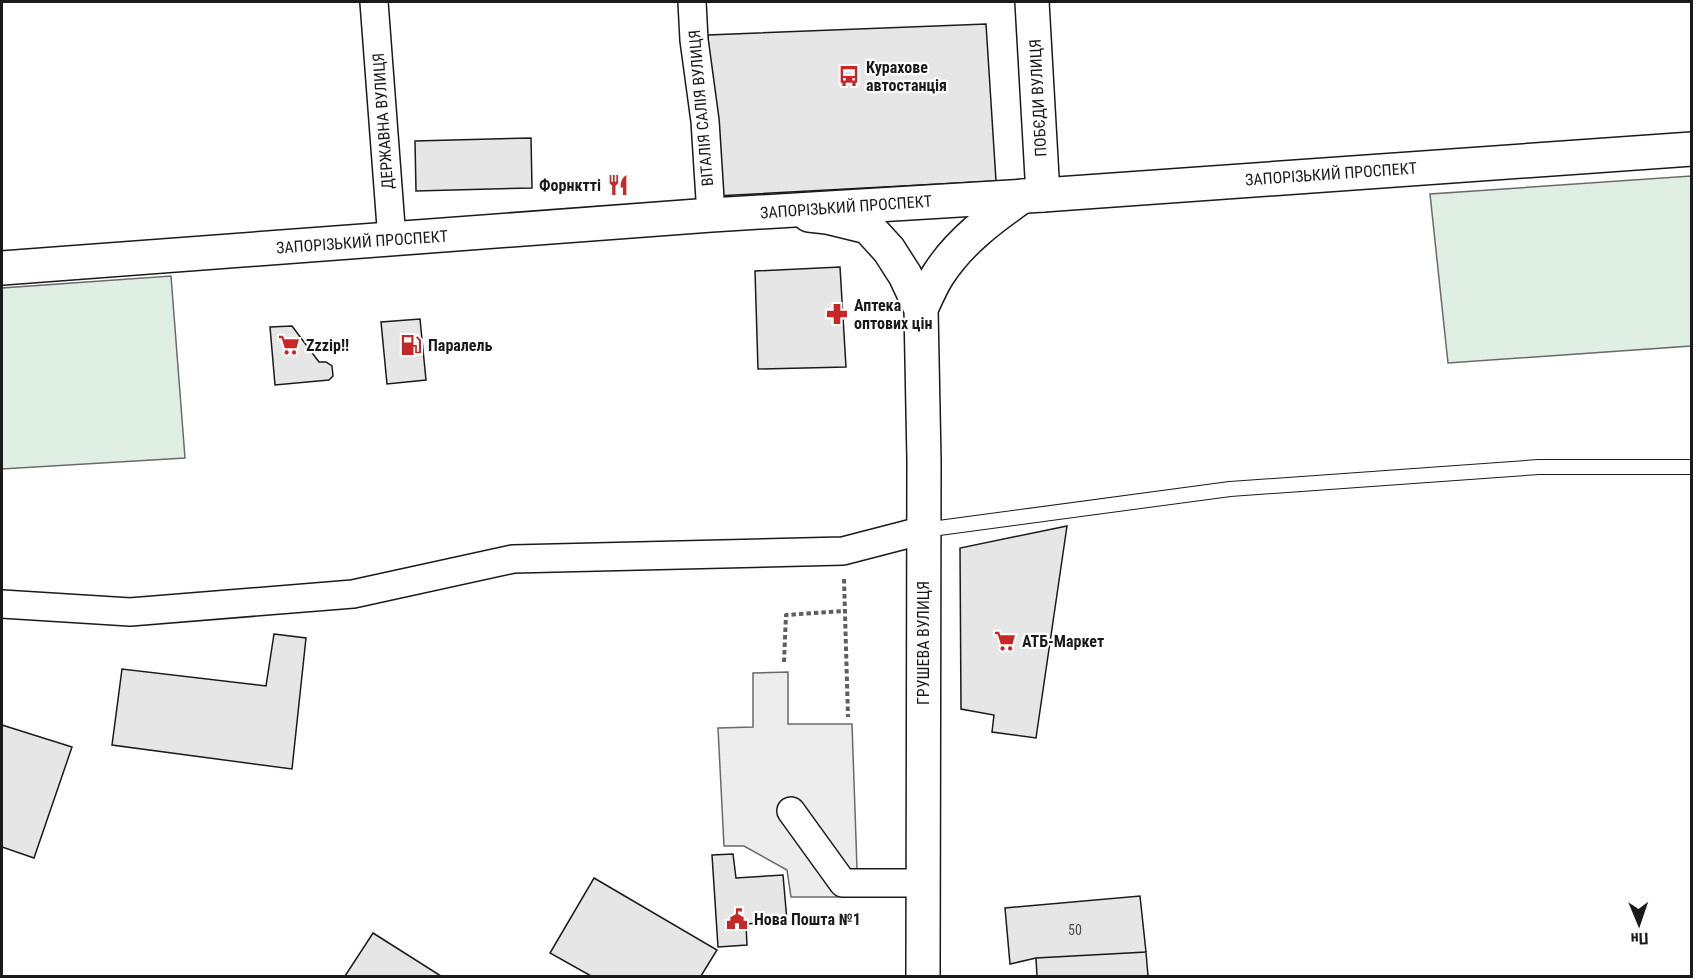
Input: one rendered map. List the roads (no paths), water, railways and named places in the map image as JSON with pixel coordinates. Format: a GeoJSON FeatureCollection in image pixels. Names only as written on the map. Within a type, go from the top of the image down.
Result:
{"type":"FeatureCollection","features":[{"type":"Feature","properties":{"kind":"main road","name":"ПОБЄДИ ВУЛИЦЯ"},"geometry":{"type":"LineString","coordinates":[[1032,2],[1033,195]]}},
{"type":"Feature","properties":{"kind":"main road","name":"ЗАПОРІЗЬКИЙ ПРОСПЕКТ"},"geometry":{"type":"LineString","coordinates":[[2,268],[711,215],[1692,149]]}},
{"type":"Feature","properties":{"kind":"main road"},"geometry":{"type":"LineString","coordinates":[[921,309],[938,274],[962,244],[991,218],[1033,195]]}},
{"type":"Feature","properties":{"kind":"main road"},"geometry":{"type":"LineString","coordinates":[[773,212],[827,217],[868,227],[889,250],[905,275],[921,309]]}},
{"type":"Feature","properties":{"kind":"main road","name":"ГРУШЕВА ВУЛИЦЯ"},"geometry":{"type":"LineString","coordinates":[[921,309],[924,530],[922,976]]}},
{"type":"Feature","properties":{"kind":"street","name":"ДЕРЖАВНА ВУЛИЦЯ"},"geometry":{"type":"LineString","coordinates":[[374,2],[392,240]]}},
{"type":"Feature","properties":{"kind":"street","name":"ВІТАЛІЯ САЛІЯ ВУЛИЦЯ"},"geometry":{"type":"LineString","coordinates":[[692,2],[694,40],[705,121],[711,215]]}},
{"type":"Feature","properties":{"kind":"street"},"geometry":{"type":"LineString","coordinates":[[2,604],[130,612],[353,594],[513,559],[843,551],[924,530]]}},
{"type":"Feature","properties":{"kind":"street"},"geometry":{"type":"LineString","coordinates":[[791,811],[843,883],[923,883]]}},
{"type":"Feature","properties":{"kind":"lane"},"geometry":{"type":"LineString","coordinates":[[924,530],[1230,489],[1539,467],[1692,467]]}},
{"type":"Feature","properties":{"kind":"place","name":"Курахове автостанцiя"},"geometry":{"type":"Point","coordinates":[849,76]}},
{"type":"Feature","properties":{"kind":"place","name":"Форнктті"},"geometry":{"type":"Point","coordinates":[618,185]}},
{"type":"Feature","properties":{"kind":"place","name":"Аптека оптових цін"},"geometry":{"type":"Point","coordinates":[837,314]}},
{"type":"Feature","properties":{"kind":"place","name":"Zzzip!!"},"geometry":{"type":"Point","coordinates":[289,345]}},
{"type":"Feature","properties":{"kind":"place","name":"Паралель"},"geometry":{"type":"Point","coordinates":[411,345]}},
{"type":"Feature","properties":{"kind":"place","name":"АТБ-Маркет"},"geometry":{"type":"Point","coordinates":[1005,641]}},
{"type":"Feature","properties":{"kind":"place","name":"Нова Пошта №1"},"geometry":{"type":"Point","coordinates":[737,919]}}]}
